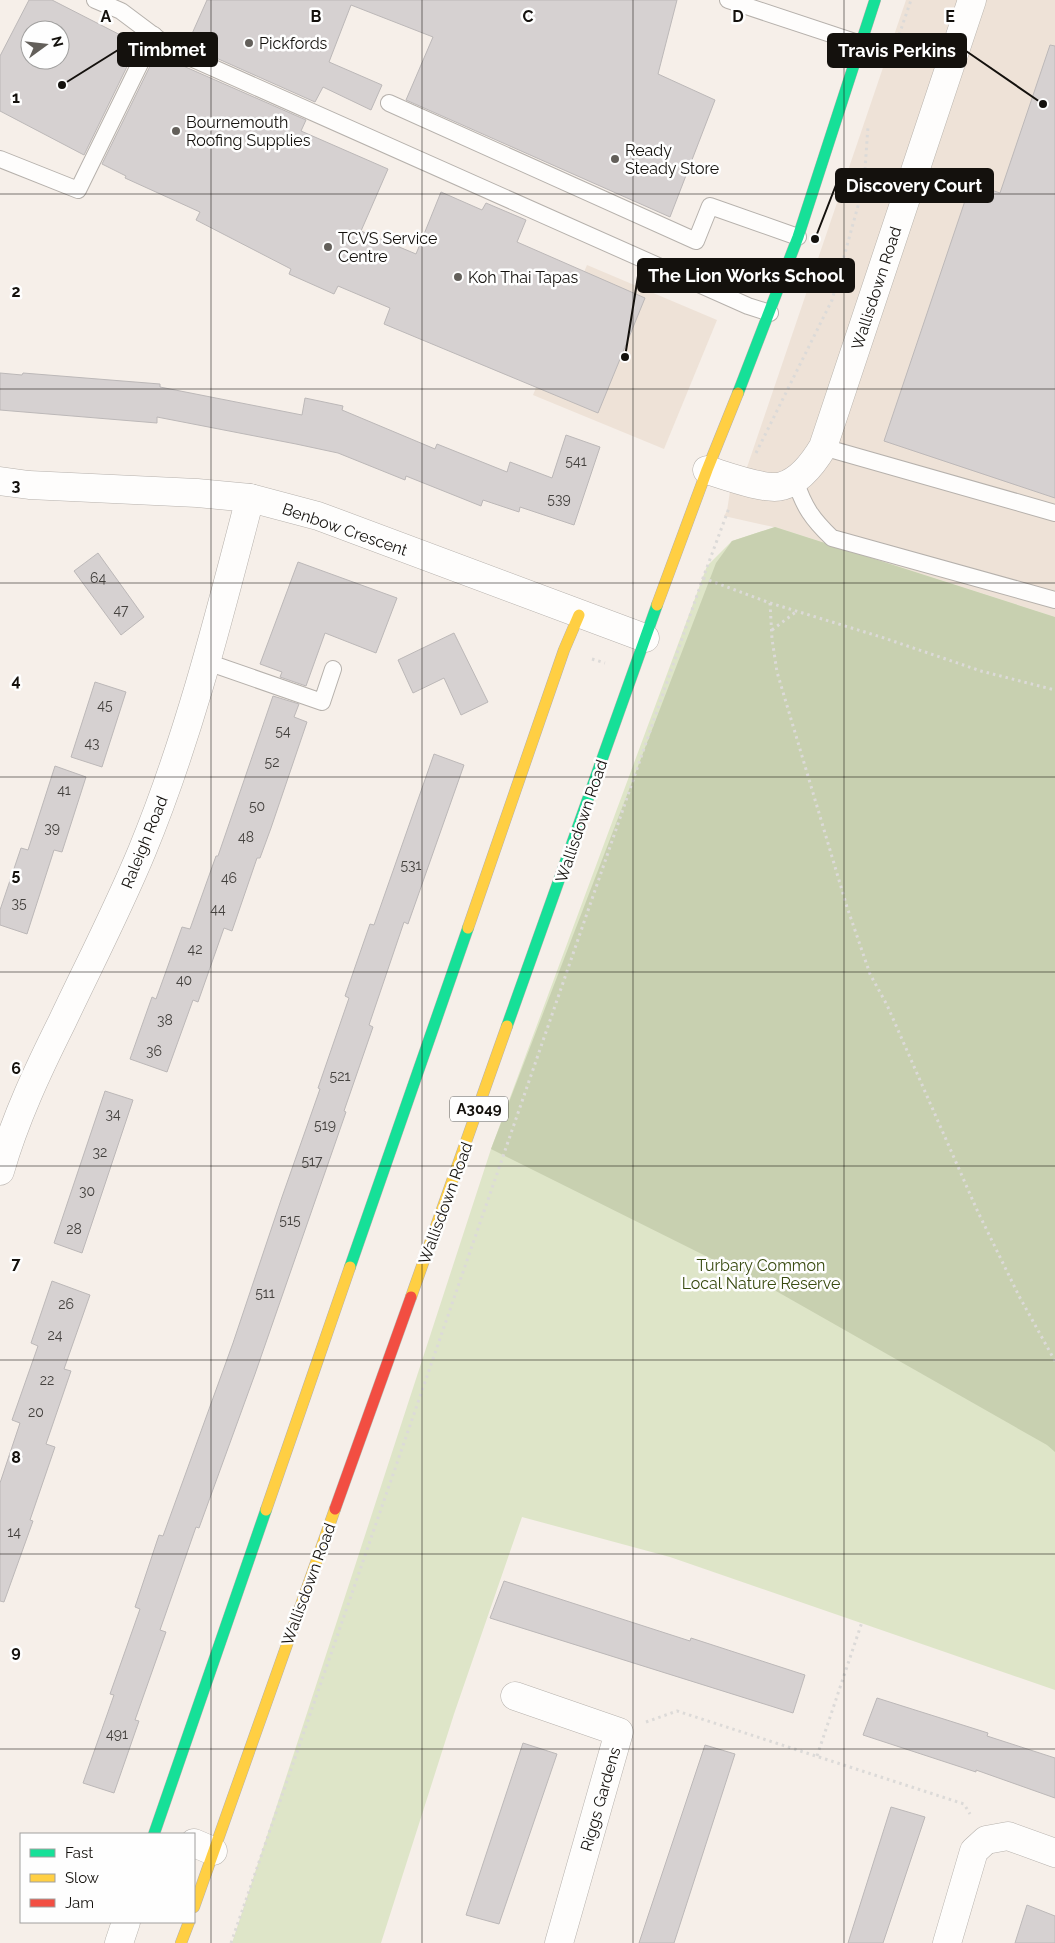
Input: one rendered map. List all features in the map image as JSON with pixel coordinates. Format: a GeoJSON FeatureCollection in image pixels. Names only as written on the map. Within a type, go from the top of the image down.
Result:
{"type":"FeatureCollection","features":[{"type":"Feature","properties":{"kind":"main road","name":"Wallisdown Road"},"geometry":{"type":"LineString","coordinates":[[195,1900],[203,1847],[466,1147],[645,638],[707,470],[770,313],[798,237],[876,0]]}},
{"type":"Feature","properties":{"kind":"main road"},"geometry":{"type":"LineString","coordinates":[[161,1832],[564,650],[579,615]]}},
{"type":"Feature","properties":{"kind":"main road"},"geometry":{"type":"LineString","coordinates":[[182,1943],[189,1923]]}},
{"type":"Feature","properties":{"kind":"street","name":"Wallisdown Road"},"geometry":{"type":"LineString","coordinates":[[707,470],[742,482],[781,487],[795,480],[816,460],[823,447],[972,0]]}},
{"type":"Feature","properties":{"kind":"street","name":"Benbow Crescent"},"geometry":{"type":"LineString","coordinates":[[0,481],[29,485],[250,498],[318,516],[579,615],[645,638]]}},
{"type":"Feature","properties":{"kind":"street","name":"Raleigh Road"},"geometry":{"type":"LineString","coordinates":[[0,1171],[31,1086],[117,909],[177,758],[206,662],[250,498]]}},
{"type":"Feature","properties":{"kind":"street","name":"Riggs Gardens"},"geometry":{"type":"LineString","coordinates":[[515,1696],[620,1732],[559,1943]]}},
{"type":"Feature","properties":{"kind":"street"},"geometry":{"type":"LineString","coordinates":[[947,1943],[974,1851],[986,1840],[1008,1836],[1055,1853]]}},
{"type":"Feature","properties":{"kind":"street"},"geometry":{"type":"LineString","coordinates":[[119,1943],[126,1923]]}},
{"type":"Feature","properties":{"kind":"lane"},"geometry":{"type":"LineString","coordinates":[[95,0],[121,10],[173,50],[739,302],[770,313]]}},
{"type":"Feature","properties":{"kind":"lane"},"geometry":{"type":"LineString","coordinates":[[728,0],[861,44]]}},
{"type":"Feature","properties":{"kind":"lane"},"geometry":{"type":"LineString","coordinates":[[0,159],[78,190],[154,35]]}},
{"type":"Feature","properties":{"kind":"lane"},"geometry":{"type":"LineString","coordinates":[[389,103],[696,241],[710,206],[798,237]]}},
{"type":"Feature","properties":{"kind":"lane"},"geometry":{"type":"LineString","coordinates":[[823,447],[1055,513]]}},
{"type":"Feature","properties":{"kind":"lane"},"geometry":{"type":"LineString","coordinates":[[795,480],[801,499],[814,521],[832,538],[1055,600]]}},
{"type":"Feature","properties":{"kind":"lane"},"geometry":{"type":"LineString","coordinates":[[206,662],[322,702],[333,669]]}},
{"type":"Feature","properties":{"kind":"path"},"geometry":{"type":"LineString","coordinates":[[891,56],[911,0]]}},
{"type":"Feature","properties":{"kind":"path"},"geometry":{"type":"LineString","coordinates":[[231,1943],[703,578],[728,511],[832,300],[864,184],[869,121]]}},
{"type":"Feature","properties":{"kind":"path"},"geometry":{"type":"LineString","coordinates":[[703,578],[770,603],[981,671],[1055,690]]}},
{"type":"Feature","properties":{"kind":"path"},"geometry":{"type":"LineString","coordinates":[[770,603],[777,672],[847,907],[870,974],[887,1005],[977,1210],[1019,1296],[1055,1361]]}},
{"type":"Feature","properties":{"kind":"path"},"geometry":{"type":"LineString","coordinates":[[772,630],[797,611]]}},
{"type":"Feature","properties":{"kind":"path"},"geometry":{"type":"LineString","coordinates":[[817,1756],[862,1622]]}},
{"type":"Feature","properties":{"kind":"path"},"geometry":{"type":"LineString","coordinates":[[620,1732],[677,1711],[964,1804],[986,1840]]}},
{"type":"Feature","properties":{"kind":"shaded area"},"geometry":{"type":"Polygon","coordinates":[[[906,0],[1055,0],[1055,617],[778,528],[724,516],[727,511],[732,478],[742,482],[906,0]]]}},
{"type":"Feature","properties":{"kind":"shaded area"},"geometry":{"type":"Polygon","coordinates":[[[587,265],[717,320],[664,449],[533,395],[587,265]]]}},
{"type":"Feature","properties":{"kind":"green space","name":"Turbary Common Local Nature Reserve"},"geometry":{"type":"Polygon","coordinates":[[[775,527],[1055,617],[1055,1690],[670,1557],[522,1517],[454,1714],[381,1943],[232,1943],[491,1149],[707,566],[732,541],[775,527]]]}},
{"type":"Feature","properties":{"kind":"green space"},"geometry":{"type":"Polygon","coordinates":[[[775,527],[1055,617],[1055,1452],[1047,1445],[776,1291],[491,1149],[716,563],[732,541],[775,527]]]}},
{"type":"Feature","properties":{"kind":"building"},"geometry":{"type":"Polygon","coordinates":[[[29,0],[52,0],[138,44],[84,155],[0,111],[0,56],[29,0]]]}},
{"type":"Feature","properties":{"kind":"building","name":"Ready Steady Store"},"geometry":{"type":"Polygon","coordinates":[[[207,0],[677,0],[658,74],[715,100],[670,217],[406,100],[433,37],[351,5],[329,62],[382,85],[371,110],[323,87],[315,102],[187,45],[207,0]]]}},
{"type":"Feature","properties":{"kind":"building"},"geometry":{"type":"Polygon","coordinates":[[[1050,45],[1055,46],[1055,498],[884,441],[971,183],[1000,193],[1050,45]]]}},
{"type":"Feature","properties":{"kind":"building"},"geometry":{"type":"Polygon","coordinates":[[[156,54],[306,120],[301,131],[388,169],[361,231],[416,254],[441,192],[482,210],[486,203],[526,220],[517,242],[645,298],[598,413],[384,324],[390,308],[338,286],[334,294],[289,274],[291,269],[196,220],[200,212],[125,178],[126,176],[102,164],[156,54]]]}},
{"type":"Feature","properties":{"kind":"building"},"geometry":{"type":"Polygon","coordinates":[[[0,373],[22,375],[23,373],[160,384],[160,387],[302,415],[305,398],[343,406],[342,410],[435,449],[437,444],[507,472],[510,462],[552,478],[566,435],[600,447],[574,525],[520,507],[519,512],[483,500],[481,506],[406,476],[405,480],[338,453],[296,444],[157,417],[157,423],[0,410],[0,373]]]}},
{"type":"Feature","properties":{"kind":"building"},"geometry":{"type":"Polygon","coordinates":[[[98,553],[144,617],[121,635],[74,571],[98,553]]]}},
{"type":"Feature","properties":{"kind":"building"},"geometry":{"type":"Polygon","coordinates":[[[298,562],[397,598],[376,653],[325,633],[306,686],[280,677],[282,672],[260,664],[298,562]]]}},
{"type":"Feature","properties":{"kind":"building"},"geometry":{"type":"Polygon","coordinates":[[[454,633],[488,702],[461,715],[444,678],[413,693],[398,660],[454,633]]]}},
{"type":"Feature","properties":{"kind":"building"},"geometry":{"type":"Polygon","coordinates":[[[95,682],[126,692],[102,767],[71,757],[95,682]]]}},
{"type":"Feature","properties":{"kind":"building"},"geometry":{"type":"Polygon","coordinates":[[[273,696],[299,704],[294,717],[307,722],[271,828],[260,858],[257,858],[232,931],[224,928],[198,1002],[193,1000],[167,1072],[130,1059],[152,997],[156,999],[182,927],[190,929],[216,856],[218,856],[273,696]]]}},
{"type":"Feature","properties":{"kind":"building"},"geometry":{"type":"Polygon","coordinates":[[[434,754],[464,765],[408,924],[404,922],[369,1025],[373,1027],[344,1111],[346,1112],[255,1374],[199,1528],[196,1527],[160,1630],[166,1632],[135,1720],[139,1721],[114,1793],[83,1783],[114,1695],[110,1694],[140,1609],[135,1607],[159,1535],[163,1536],[233,1343],[320,1089],[318,1088],[349,998],[345,996],[370,924],[374,925],[434,754]]]}},
{"type":"Feature","properties":{"kind":"building"},"geometry":{"type":"Polygon","coordinates":[[[55,766],[86,777],[62,852],[54,850],[27,934],[0,925],[0,910],[21,848],[28,850],[55,766]]]}},
{"type":"Feature","properties":{"kind":"building"},"geometry":{"type":"Polygon","coordinates":[[[105,1091],[133,1100],[82,1253],[54,1243],[105,1091]]]}},
{"type":"Feature","properties":{"kind":"building"},"geometry":{"type":"Polygon","coordinates":[[[52,1281],[90,1295],[64,1369],[71,1371],[46,1444],[55,1447],[30,1520],[33,1521],[4,1602],[0,1601],[0,1483],[20,1423],[12,1420],[38,1346],[31,1343],[52,1281]]]}},
{"type":"Feature","properties":{"kind":"building"},"geometry":{"type":"Polygon","coordinates":[[[504,1581],[690,1641],[691,1638],[805,1675],[793,1713],[490,1618],[504,1581]]]}},
{"type":"Feature","properties":{"kind":"building"},"geometry":{"type":"Polygon","coordinates":[[[877,1698],[988,1733],[987,1736],[1055,1758],[1055,1798],[976,1770],[976,1772],[863,1735],[877,1698]]]}},
{"type":"Feature","properties":{"kind":"building"},"geometry":{"type":"Polygon","coordinates":[[[523,1743],[557,1754],[499,1924],[466,1915],[523,1743]]]}},
{"type":"Feature","properties":{"kind":"building"},"geometry":{"type":"Polygon","coordinates":[[[705,1745],[735,1754],[674,1943],[639,1943],[705,1745]]]}},
{"type":"Feature","properties":{"kind":"building"},"geometry":{"type":"Polygon","coordinates":[[[891,1807],[925,1817],[883,1943],[848,1943],[891,1807]]]}},
{"type":"Feature","properties":{"kind":"building"},"geometry":{"type":"Polygon","coordinates":[[[1027,1905],[1055,1916],[1055,1943],[1015,1943],[1027,1905]]]}},
{"type":"Feature","properties":{"kind":"traffic: fast"},"geometry":{"type":"LineString","coordinates":[[738,393],[798,237],[875,0]]}},
{"type":"Feature","properties":{"kind":"traffic: fast"},"geometry":{"type":"LineString","coordinates":[[507,1026],[657,605]]}},
{"type":"Feature","properties":{"kind":"traffic: fast"},"geometry":{"type":"LineString","coordinates":[[350,1267],[468,928]]}},
{"type":"Feature","properties":{"kind":"traffic: fast"},"geometry":{"type":"LineString","coordinates":[[154,1833],[266,1510]]}},
{"type":"Feature","properties":{"kind":"traffic: slow"},"geometry":{"type":"LineString","coordinates":[[657,605],[738,393]]}},
{"type":"Feature","properties":{"kind":"traffic: slow"},"geometry":{"type":"LineString","coordinates":[[468,928],[564,650],[579,615]]}},
{"type":"Feature","properties":{"kind":"traffic: slow"},"geometry":{"type":"LineString","coordinates":[[411,1297],[507,1026]]}},
{"type":"Feature","properties":{"kind":"traffic: slow"},"geometry":{"type":"LineString","coordinates":[[266,1510],[350,1267]]}},
{"type":"Feature","properties":{"kind":"traffic: slow"},"geometry":{"type":"LineString","coordinates":[[195,1904],[335,1509]]}},
{"type":"Feature","properties":{"kind":"traffic: slow"},"geometry":{"type":"LineString","coordinates":[[181,1943],[189,1923]]}},
{"type":"Feature","properties":{"kind":"traffic: jam"},"geometry":{"type":"LineString","coordinates":[[335,1509],[411,1297]]}},
{"type":"Feature","properties":{"kind":"place","name":"Pickfords"},"geometry":{"type":"Point","coordinates":[249,43]}},
{"type":"Feature","properties":{"kind":"place","name":"Timbmet"},"geometry":{"type":"Point","coordinates":[62,85]}},
{"type":"Feature","properties":{"kind":"place","name":"Travis Perkins"},"geometry":{"type":"Point","coordinates":[1043,104]}},
{"type":"Feature","properties":{"kind":"place","name":"Bournemouth Roofing Supplies"},"geometry":{"type":"Point","coordinates":[176,131]}},
{"type":"Feature","properties":{"kind":"place","name":"Ready Steady Store"},"geometry":{"type":"Point","coordinates":[615,159]}},
{"type":"Feature","properties":{"kind":"place","name":"Discovery Court"},"geometry":{"type":"Point","coordinates":[815,239]}},
{"type":"Feature","properties":{"kind":"place","name":"TCVS Service Centre"},"geometry":{"type":"Point","coordinates":[328,247]}},
{"type":"Feature","properties":{"kind":"place","name":"Koh Thai Tapas"},"geometry":{"type":"Point","coordinates":[458,277]}},
{"type":"Feature","properties":{"kind":"place","name":"The Lion Works School"},"geometry":{"type":"Point","coordinates":[625,357]}}]}
